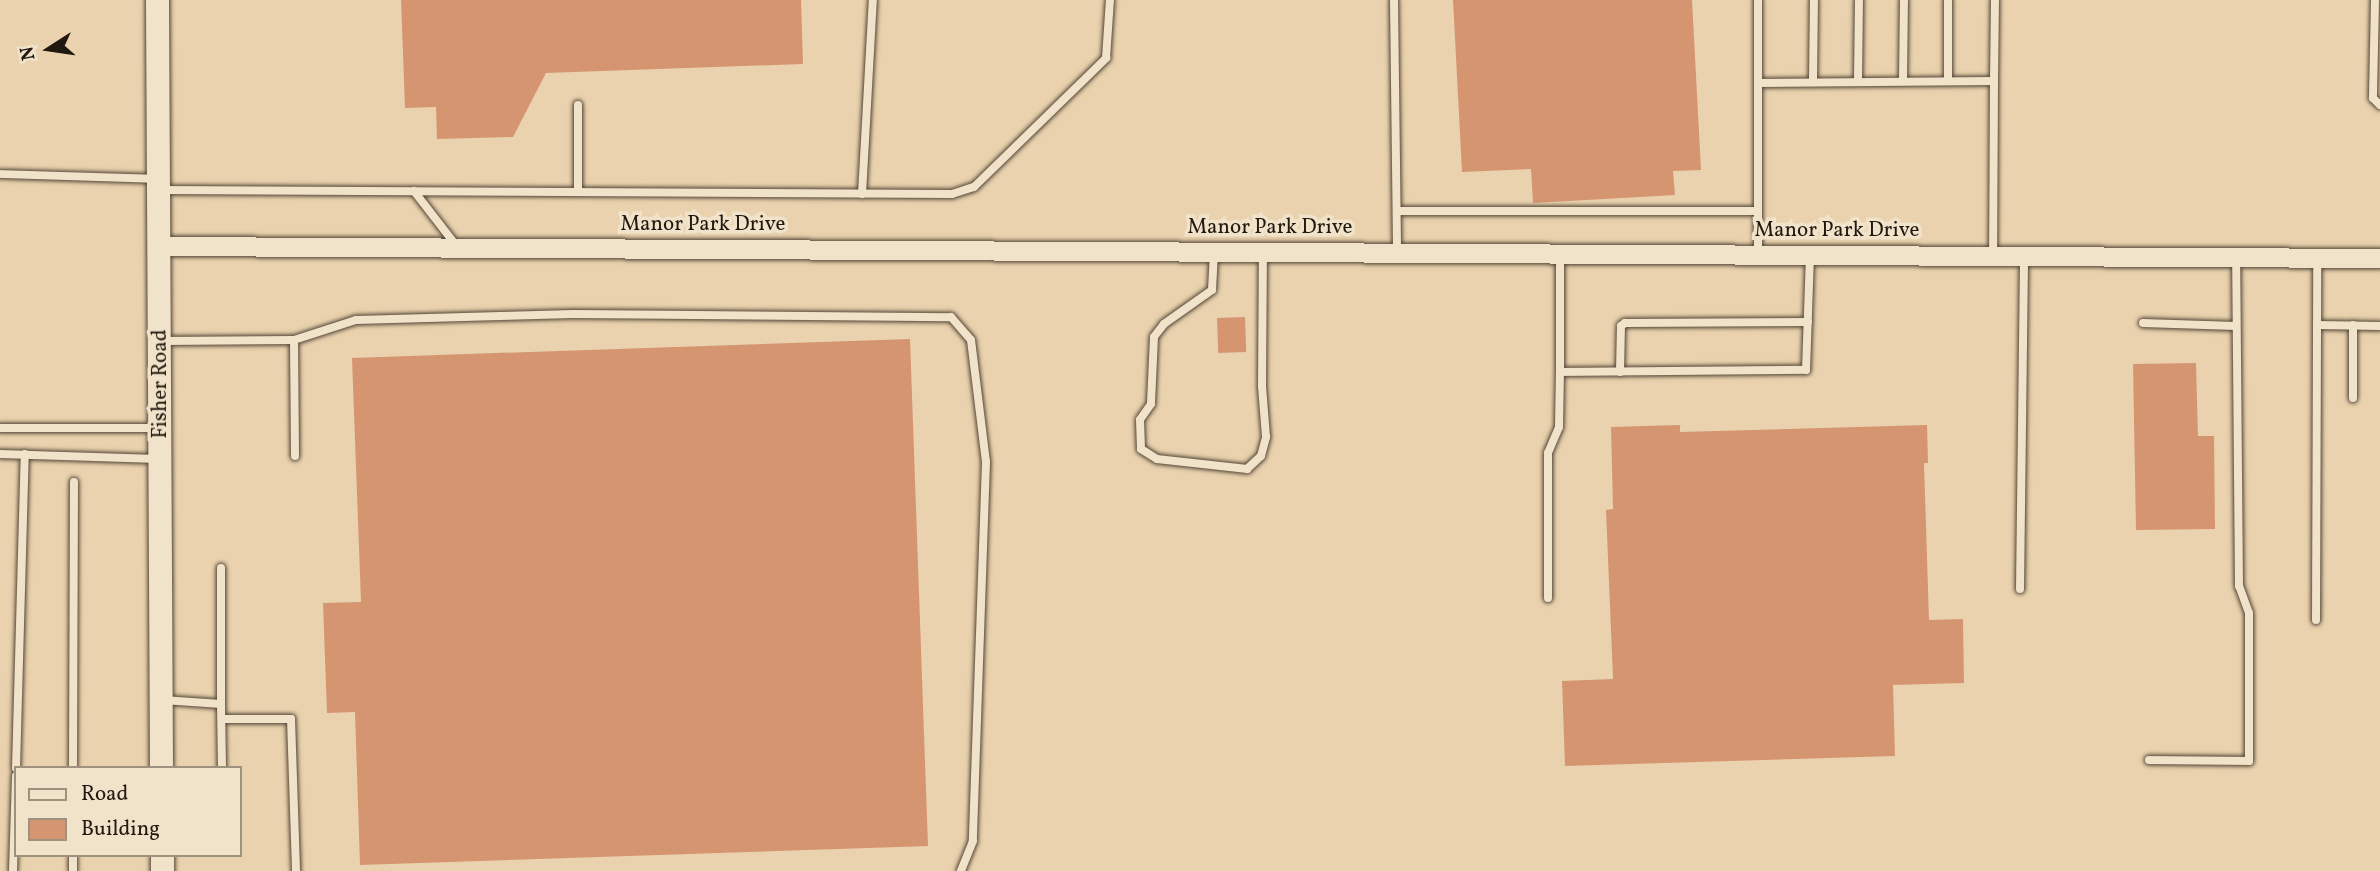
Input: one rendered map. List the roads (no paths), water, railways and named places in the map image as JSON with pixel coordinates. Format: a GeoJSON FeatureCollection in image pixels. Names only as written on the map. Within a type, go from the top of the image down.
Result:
{"type":"FeatureCollection","features":[{"type":"Feature","properties":{"kind":"main road","name":"Fisher Road"},"geometry":{"type":"LineString","coordinates":[[157,0],[161,341],[161,766]]}},
{"type":"Feature","properties":{"kind":"street","name":"Manor Park Drive"},"geometry":{"type":"LineString","coordinates":[[160,246],[2380,258]]}},
{"type":"Feature","properties":{"kind":"lane"},"geometry":{"type":"LineString","coordinates":[[862,194],[873,0]]}},
{"type":"Feature","properties":{"kind":"lane"},"geometry":{"type":"LineString","coordinates":[[0,174],[160,184],[414,191],[952,194],[974,187],[1106,58],[1111,0]]}},
{"type":"Feature","properties":{"kind":"lane"},"geometry":{"type":"LineString","coordinates":[[1394,0],[1397,252]]}},
{"type":"Feature","properties":{"kind":"lane"},"geometry":{"type":"LineString","coordinates":[[1758,0],[1758,254]]}},
{"type":"Feature","properties":{"kind":"lane"},"geometry":{"type":"LineString","coordinates":[[1813,80],[1814,0]]}},
{"type":"Feature","properties":{"kind":"lane"},"geometry":{"type":"LineString","coordinates":[[1858,0],[1858,80]]}},
{"type":"Feature","properties":{"kind":"lane"},"geometry":{"type":"LineString","coordinates":[[1903,80],[1904,0]]}},
{"type":"Feature","properties":{"kind":"lane"},"geometry":{"type":"LineString","coordinates":[[1948,0],[1948,80]]}},
{"type":"Feature","properties":{"kind":"lane"},"geometry":{"type":"LineString","coordinates":[[1993,255],[1995,0]]}},
{"type":"Feature","properties":{"kind":"lane"},"geometry":{"type":"LineString","coordinates":[[2375,0],[2373,98],[2380,105]]}},
{"type":"Feature","properties":{"kind":"lane"},"geometry":{"type":"LineString","coordinates":[[1758,83],[1813,80],[1994,82]]}},
{"type":"Feature","properties":{"kind":"lane"},"geometry":{"type":"LineString","coordinates":[[578,105],[578,192]]}},
{"type":"Feature","properties":{"kind":"lane"},"geometry":{"type":"LineString","coordinates":[[414,191],[457,246]]}},
{"type":"Feature","properties":{"kind":"lane"},"geometry":{"type":"LineString","coordinates":[[1397,211],[1758,211]]}},
{"type":"Feature","properties":{"kind":"lane"},"geometry":{"type":"LineString","coordinates":[[1214,251],[1212,290],[1164,324],[1154,337],[1151,404],[1140,420],[1141,449],[1157,459],[1247,469],[1261,456],[1266,436],[1262,386],[1262,251]]}},
{"type":"Feature","properties":{"kind":"lane"},"geometry":{"type":"LineString","coordinates":[[1548,598],[1548,453],[1559,426],[1560,253]]}},
{"type":"Feature","properties":{"kind":"lane"},"geometry":{"type":"LineString","coordinates":[[1560,372],[1803,371],[1807,368],[1810,254]]}},
{"type":"Feature","properties":{"kind":"lane"},"geometry":{"type":"LineString","coordinates":[[2020,589],[2024,255]]}},
{"type":"Feature","properties":{"kind":"lane"},"geometry":{"type":"LineString","coordinates":[[2149,760],[2249,761],[2249,613],[2239,586],[2236,257]]}},
{"type":"Feature","properties":{"kind":"lane"},"geometry":{"type":"LineString","coordinates":[[2316,620],[2317,258]]}},
{"type":"Feature","properties":{"kind":"lane"},"geometry":{"type":"LineString","coordinates":[[161,341],[294,340],[356,320],[573,314],[951,317],[971,340],[986,462],[973,841],[961,871]]}},
{"type":"Feature","properties":{"kind":"lane"},"geometry":{"type":"LineString","coordinates":[[1620,372],[1621,326],[1625,323],[1808,322]]}},
{"type":"Feature","properties":{"kind":"lane"},"geometry":{"type":"LineString","coordinates":[[2143,323],[2236,326]]}},
{"type":"Feature","properties":{"kind":"lane"},"geometry":{"type":"LineString","coordinates":[[2317,325],[2380,326]]}},
{"type":"Feature","properties":{"kind":"lane"},"geometry":{"type":"LineString","coordinates":[[2353,325],[2353,398]]}},
{"type":"Feature","properties":{"kind":"lane"},"geometry":{"type":"LineString","coordinates":[[294,340],[295,456]]}},
{"type":"Feature","properties":{"kind":"lane"},"geometry":{"type":"LineString","coordinates":[[0,428],[161,429]]}},
{"type":"Feature","properties":{"kind":"lane"},"geometry":{"type":"LineString","coordinates":[[0,454],[161,459]]}},
{"type":"Feature","properties":{"kind":"lane"},"geometry":{"type":"LineString","coordinates":[[16,766],[25,454]]}},
{"type":"Feature","properties":{"kind":"lane"},"geometry":{"type":"LineString","coordinates":[[73,766],[74,482]]}},
{"type":"Feature","properties":{"kind":"lane"},"geometry":{"type":"LineString","coordinates":[[221,568],[222,766]]}},
{"type":"Feature","properties":{"kind":"lane"},"geometry":{"type":"LineString","coordinates":[[160,700],[221,705]]}},
{"type":"Feature","properties":{"kind":"lane"},"geometry":{"type":"LineString","coordinates":[[222,719],[291,719],[296,871]]}},
{"type":"Feature","properties":{"kind":"lane"},"geometry":{"type":"LineString","coordinates":[[13,871],[14,839]]}}]}
